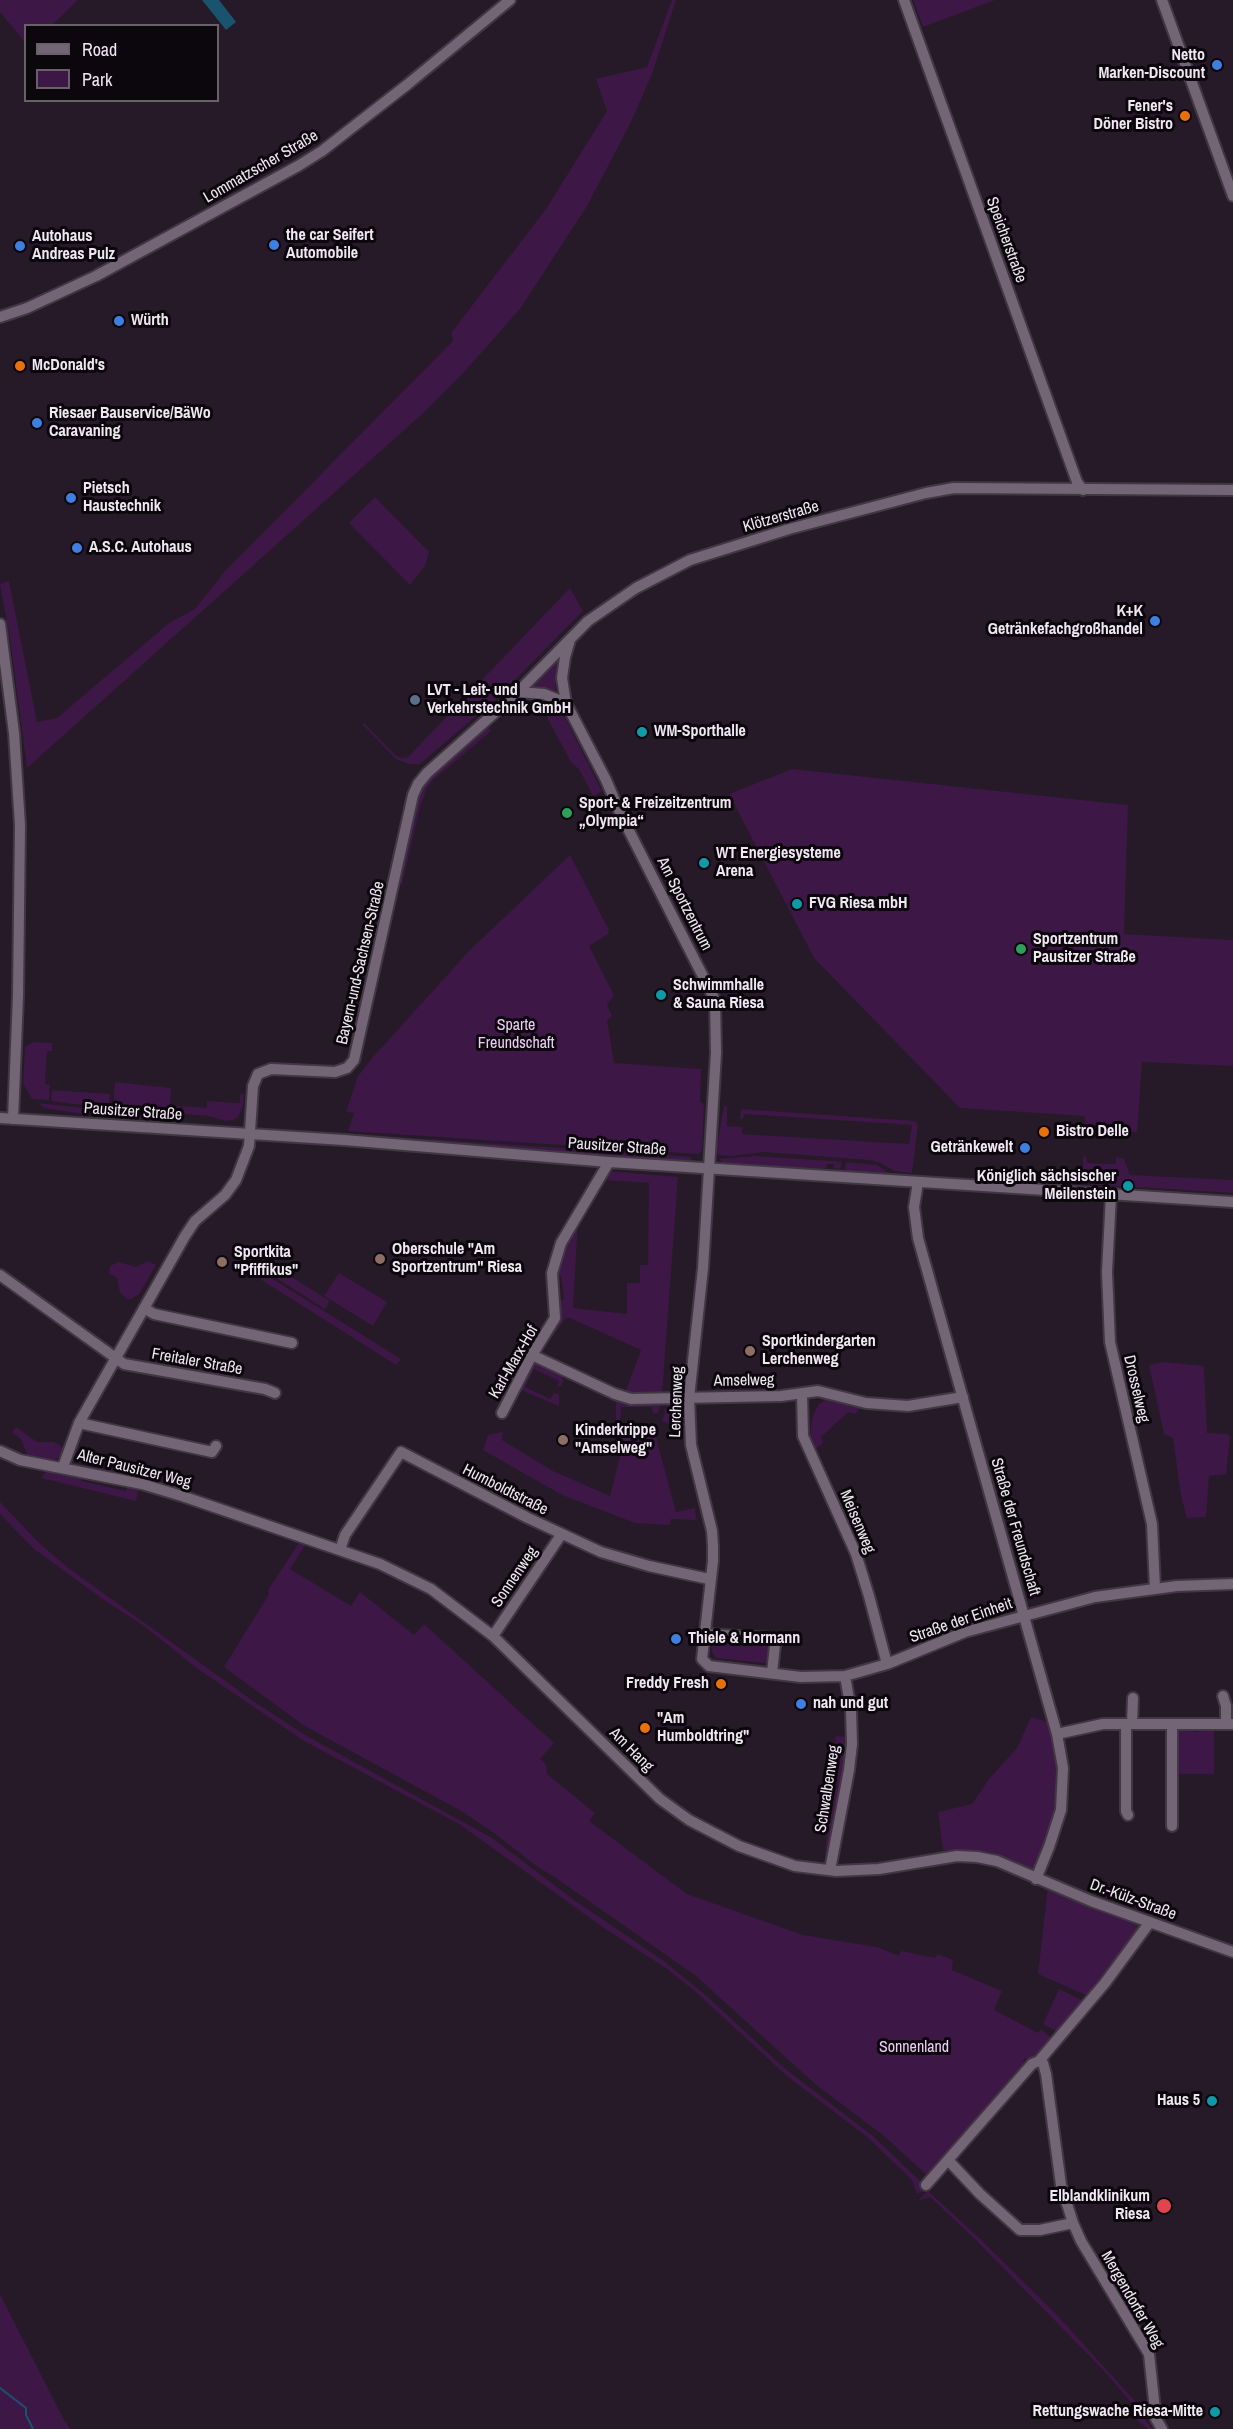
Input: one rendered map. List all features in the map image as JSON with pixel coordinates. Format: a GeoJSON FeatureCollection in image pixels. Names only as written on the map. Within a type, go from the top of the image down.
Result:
{"type":"FeatureCollection","features":[{"type":"Feature","properties":{"kind":"street","name":"Lommatzscher Straße"},"geometry":{"type":"LineString","coordinates":[[0,317],[27,308],[96,276],[298,166],[330,145],[408,84],[510,0]]}},
{"type":"Feature","properties":{"kind":"street","name":"Speicherstraße"},"geometry":{"type":"LineString","coordinates":[[904,0],[1077,482],[1083,490]]}},
{"type":"Feature","properties":{"kind":"street"},"geometry":{"type":"LineString","coordinates":[[1175,0],[1163,1],[1233,196]]}},
{"type":"Feature","properties":{"kind":"street","name":"Klötzerstraße"},"geometry":{"type":"LineString","coordinates":[[418,784],[518,692],[571,637],[618,599],[669,570],[718,550],[789,529],[947,489],[1233,490]]}},
{"type":"Feature","properties":{"kind":"street"},"geometry":{"type":"LineString","coordinates":[[0,624],[14,733],[20,825],[18,996],[13,1119]]}},
{"type":"Feature","properties":{"kind":"street","name":"Am Sportzentrum"},"geometry":{"type":"LineString","coordinates":[[571,637],[562,678],[566,703],[714,994],[716,1053],[709,1168]]}},
{"type":"Feature","properties":{"kind":"street"},"geometry":{"type":"LineString","coordinates":[[518,692],[544,694],[566,703]]}},
{"type":"Feature","properties":{"kind":"street","name":"Bayern-und-Sachsen-Straße"},"geometry":{"type":"LineString","coordinates":[[250,1134],[254,1080],[261,1071],[271,1069],[330,1073],[343,1070],[354,1060],[413,795],[418,784]]}},
{"type":"Feature","properties":{"kind":"street","name":"Pausitzer Straße"},"geometry":{"type":"LineString","coordinates":[[0,1118],[250,1134],[609,1162],[1233,1202]]}},
{"type":"Feature","properties":{"kind":"street"},"geometry":{"type":"LineString","coordinates":[[63,1467],[79,1423],[195,1221],[225,1195],[236,1180],[248,1151],[250,1134]]}},
{"type":"Feature","properties":{"kind":"street","name":"Karl-Marx-Hof"},"geometry":{"type":"LineString","coordinates":[[502,1413],[532,1355],[555,1318],[552,1273],[561,1243],[609,1162]]}},
{"type":"Feature","properties":{"kind":"street","name":"Lerchenweg"},"geometry":{"type":"LineString","coordinates":[[702,1659],[713,1561],[711,1531],[691,1445],[689,1398],[702,1280],[709,1168]]}},
{"type":"Feature","properties":{"kind":"street","name":"Straße der Freundschaft"},"geometry":{"type":"LineString","coordinates":[[918,1182],[914,1207],[918,1238],[1057,1734],[1064,1768],[1061,1810],[1050,1847],[1036,1879]]}},
{"type":"Feature","properties":{"kind":"street","name":"Drosselweg"},"geometry":{"type":"LineString","coordinates":[[1111,1195],[1107,1272],[1110,1342],[1152,1524],[1155,1588]]}},
{"type":"Feature","properties":{"kind":"street","name":"Freitaler Straße"},"geometry":{"type":"LineString","coordinates":[[0,1275],[124,1364],[265,1389],[275,1393]]}},
{"type":"Feature","properties":{"kind":"street"},"geometry":{"type":"LineString","coordinates":[[144,1308],[154,1314],[292,1343]]}},
{"type":"Feature","properties":{"kind":"street","name":"Amselweg"},"geometry":{"type":"LineString","coordinates":[[532,1355],[627,1398],[802,1394],[824,1391],[866,1403],[908,1406],[963,1397]]}},
{"type":"Feature","properties":{"kind":"street","name":"Meisenweg"},"geometry":{"type":"LineString","coordinates":[[802,1394],[803,1436],[856,1554],[886,1665]]}},
{"type":"Feature","properties":{"kind":"street"},"geometry":{"type":"LineString","coordinates":[[79,1423],[212,1452],[216,1446]]}},
{"type":"Feature","properties":{"kind":"street","name":"Alter Pausitzer Weg"},"geometry":{"type":"LineString","coordinates":[[0,1451],[20,1460],[63,1467],[172,1493],[259,1522]]}},
{"type":"Feature","properties":{"kind":"street","name":"Humboldtstraße"},"geometry":{"type":"LineString","coordinates":[[340,1550],[345,1535],[401,1452],[561,1534],[622,1559],[710,1579]]}},
{"type":"Feature","properties":{"kind":"street","name":"Am Hang"},"geometry":{"type":"LineString","coordinates":[[259,1522],[380,1564],[431,1589],[492,1636],[648,1788],[689,1820],[728,1841],[795,1866],[830,1870],[879,1869],[957,1856],[997,1861],[1024,1873]]}},
{"type":"Feature","properties":{"kind":"street","name":"Sonnenweg"},"geometry":{"type":"LineString","coordinates":[[492,1636],[561,1534]]}},
{"type":"Feature","properties":{"kind":"street","name":"Straße der Einheit"},"geometry":{"type":"LineString","coordinates":[[702,1659],[709,1666],[801,1677],[845,1676],[886,1665],[965,1632],[1095,1597],[1155,1588],[1233,1584]]}},
{"type":"Feature","properties":{"kind":"street"},"geometry":{"type":"LineString","coordinates":[[706,1634],[770,1638],[775,1645],[768,1673]]}},
{"type":"Feature","properties":{"kind":"street","name":"Schwalbenweg"},"geometry":{"type":"LineString","coordinates":[[830,1870],[852,1744],[845,1676]]}},
{"type":"Feature","properties":{"kind":"street"},"geometry":{"type":"LineString","coordinates":[[1057,1734],[1097,1725],[1229,1724],[1223,1696]]}},
{"type":"Feature","properties":{"kind":"street"},"geometry":{"type":"LineString","coordinates":[[1128,1815],[1126,1811],[1129,1724],[1133,1698]]}},
{"type":"Feature","properties":{"kind":"street"},"geometry":{"type":"LineString","coordinates":[[1172,1724],[1172,1826]]}},
{"type":"Feature","properties":{"kind":"street","name":"Dr.-Külz-Straße"},"geometry":{"type":"LineString","coordinates":[[1024,1873],[1233,1952]]}},
{"type":"Feature","properties":{"kind":"street"},"geometry":{"type":"LineString","coordinates":[[926,2185],[1032,2064],[1039,2061],[1105,1983],[1150,1922]]}},
{"type":"Feature","properties":{"kind":"street","name":"Mergendorfer Weg"},"geometry":{"type":"LineString","coordinates":[[1039,2061],[1043,2063],[1046,2074],[1061,2185],[1073,2223],[1081,2241],[1149,2354],[1156,2419],[1162,2429]]}},
{"type":"Feature","properties":{"kind":"street"},"geometry":{"type":"LineString","coordinates":[[948,2160],[980,2194],[1020,2230],[1040,2230],[1073,2223]]}},
{"type":"Feature","properties":{"kind":"green space"},"geometry":{"type":"Polygon","coordinates":[[[0,0],[78,0],[53,24],[24,24],[24,41],[0,12],[0,0]]]}},
{"type":"Feature","properties":{"kind":"green space"},"geometry":{"type":"Polygon","coordinates":[[[672,0],[676,0],[652,74],[629,126],[587,206],[520,309],[465,371],[421,415],[27,768],[10,639],[0,584],[9,581],[37,722],[57,718],[169,623],[195,609],[225,571],[453,341],[451,333],[546,209],[607,111],[596,79],[647,67],[672,0]]]}},
{"type":"Feature","properties":{"kind":"green space"},"geometry":{"type":"Polygon","coordinates":[[[913,0],[995,0],[923,27],[913,0]]]}},
{"type":"Feature","properties":{"kind":"green space"},"geometry":{"type":"Polygon","coordinates":[[[375,497],[429,552],[425,566],[410,585],[349,523],[375,497]]]}},
{"type":"Feature","properties":{"kind":"green space"},"geometry":{"type":"Polygon","coordinates":[[[570,588],[583,611],[498,697],[420,764],[409,764],[396,759],[362,724],[364,723],[395,755],[401,758],[408,757],[570,588]]]}},
{"type":"Feature","properties":{"kind":"green space"},"geometry":{"type":"Polygon","coordinates":[[[554,660],[557,661],[555,693],[534,689],[534,683],[554,660]]]}},
{"type":"Feature","properties":{"kind":"green space"},"geometry":{"type":"Polygon","coordinates":[[[528,701],[547,703],[563,714],[602,791],[593,796],[579,769],[572,764],[541,706],[517,715],[513,707],[528,701]]]}},
{"type":"Feature","properties":{"kind":"green space"},"geometry":{"type":"Polygon","coordinates":[[[489,726],[491,731],[433,780],[427,788],[420,807],[402,885],[398,881],[417,800],[425,784],[489,726]]]}},
{"type":"Feature","properties":{"kind":"green space","name":"Sportzentrum Pausitzer Straße"},"geometry":{"type":"Polygon","coordinates":[[[792,769],[1128,805],[1124,934],[1233,940],[1233,1066],[1142,1062],[1137,1132],[1085,1129],[1085,1116],[960,1108],[814,958],[729,794],[792,769]]]}},
{"type":"Feature","properties":{"kind":"green space","name":"Sparte Freundschaft"},"geometry":{"type":"Polygon","coordinates":[[[570,855],[609,930],[608,934],[589,946],[614,995],[607,1005],[612,1016],[607,1020],[614,1063],[701,1069],[700,1102],[704,1104],[702,1150],[699,1154],[348,1131],[354,1113],[346,1112],[358,1076],[373,1057],[470,950],[570,855]]]}},
{"type":"Feature","properties":{"kind":"green space"},"geometry":{"type":"Polygon","coordinates":[[[34,1042],[52,1043],[52,1051],[47,1051],[45,1084],[50,1085],[49,1100],[32,1099],[23,1083],[25,1047],[34,1042]]]}},
{"type":"Feature","properties":{"kind":"green space"},"geometry":{"type":"Polygon","coordinates":[[[115,1082],[171,1088],[170,1106],[180,1106],[180,1114],[113,1108],[115,1082]]]}},
{"type":"Feature","properties":{"kind":"green space"},"geometry":{"type":"Polygon","coordinates":[[[52,1090],[110,1094],[109,1106],[106,1108],[51,1101],[52,1090]]]}},
{"type":"Feature","properties":{"kind":"green space"},"geometry":{"type":"Polygon","coordinates":[[[240,1094],[244,1094],[243,1106],[238,1117],[233,1120],[226,1121],[208,1116],[183,1114],[183,1106],[207,1108],[207,1101],[240,1103],[240,1094]]]}},
{"type":"Feature","properties":{"kind":"green space"},"geometry":{"type":"Polygon","coordinates":[[[37,1103],[177,1118],[177,1122],[82,1114],[45,1108],[37,1103]]]}},
{"type":"Feature","properties":{"kind":"green space"},"geometry":{"type":"Polygon","coordinates":[[[724,1106],[727,1106],[727,1126],[742,1127],[742,1134],[909,1144],[912,1125],[744,1114],[743,1119],[740,1119],[741,1109],[914,1121],[918,1124],[912,1173],[895,1171],[869,1160],[764,1152],[732,1156],[718,1155],[716,1151],[724,1106]]]}},
{"type":"Feature","properties":{"kind":"green space"},"geometry":{"type":"Polygon","coordinates":[[[351,1134],[691,1157],[691,1162],[351,1138],[351,1134]]]}},
{"type":"Feature","properties":{"kind":"green space"},"geometry":{"type":"Polygon","coordinates":[[[754,1156],[842,1162],[840,1169],[834,1168],[834,1164],[827,1164],[826,1168],[814,1170],[724,1164],[719,1159],[754,1156]]]}},
{"type":"Feature","properties":{"kind":"green space"},"geometry":{"type":"Polygon","coordinates":[[[1083,1156],[1086,1157],[1087,1163],[1116,1164],[1116,1157],[1124,1159],[1130,1175],[1233,1180],[1233,1193],[1087,1184],[1083,1178],[1083,1156]]]}},
{"type":"Feature","properties":{"kind":"green space"},"geometry":{"type":"Polygon","coordinates":[[[846,1162],[877,1165],[893,1176],[844,1172],[846,1162]]]}},
{"type":"Feature","properties":{"kind":"green space"},"geometry":{"type":"Polygon","coordinates":[[[608,1171],[678,1177],[662,1394],[632,1395],[625,1393],[641,1350],[570,1318],[566,1318],[539,1355],[560,1314],[560,1300],[564,1299],[561,1276],[554,1276],[558,1257],[578,1220],[573,1308],[627,1314],[627,1283],[640,1283],[640,1265],[648,1265],[649,1183],[604,1180],[608,1171]]]}},
{"type":"Feature","properties":{"kind":"green space"},"geometry":{"type":"Polygon","coordinates":[[[148,1261],[156,1265],[139,1294],[127,1299],[120,1293],[117,1278],[109,1273],[110,1266],[118,1262],[136,1267],[148,1261]]]}},
{"type":"Feature","properties":{"kind":"green space"},"geometry":{"type":"Polygon","coordinates":[[[269,1263],[330,1301],[325,1309],[265,1271],[269,1263]]]}},
{"type":"Feature","properties":{"kind":"green space"},"geometry":{"type":"Polygon","coordinates":[[[263,1273],[401,1359],[396,1365],[260,1279],[263,1273]]]}},
{"type":"Feature","properties":{"kind":"green space"},"geometry":{"type":"Polygon","coordinates":[[[339,1273],[387,1302],[373,1326],[324,1296],[339,1273]]]}},
{"type":"Feature","properties":{"kind":"green space"},"geometry":{"type":"Polygon","coordinates":[[[532,1362],[561,1375],[562,1385],[557,1387],[559,1381],[534,1369],[525,1387],[550,1399],[554,1393],[559,1394],[559,1406],[521,1390],[532,1362]]]}},
{"type":"Feature","properties":{"kind":"green space"},"geometry":{"type":"Polygon","coordinates":[[[1164,1362],[1204,1366],[1207,1433],[1228,1434],[1230,1437],[1226,1474],[1209,1476],[1206,1517],[1187,1518],[1181,1496],[1173,1438],[1164,1434],[1149,1365],[1164,1362]]]}},
{"type":"Feature","properties":{"kind":"green space"},"geometry":{"type":"Polygon","coordinates":[[[828,1398],[860,1408],[855,1414],[848,1412],[821,1437],[823,1443],[814,1450],[810,1437],[812,1419],[818,1405],[828,1398]]]}},
{"type":"Feature","properties":{"kind":"green space"},"geometry":{"type":"Polygon","coordinates":[[[616,1399],[633,1403],[661,1404],[658,1413],[653,1413],[652,1407],[621,1407],[620,1428],[654,1430],[676,1512],[695,1508],[696,1520],[671,1519],[670,1525],[635,1523],[562,1495],[483,1450],[488,1435],[503,1432],[502,1440],[553,1471],[610,1496],[624,1440],[616,1437],[616,1399]]]}},
{"type":"Feature","properties":{"kind":"green space"},"geometry":{"type":"Polygon","coordinates":[[[667,1405],[680,1406],[682,1409],[683,1429],[662,1421],[667,1405]]]}},
{"type":"Feature","properties":{"kind":"green space"},"geometry":{"type":"Polygon","coordinates":[[[16,1427],[37,1442],[54,1442],[65,1449],[55,1461],[28,1456],[21,1439],[12,1432],[16,1427]]]}},
{"type":"Feature","properties":{"kind":"green space"},"geometry":{"type":"Polygon","coordinates":[[[49,1468],[81,1476],[81,1481],[126,1491],[128,1486],[137,1487],[136,1501],[41,1478],[49,1468]]]}},
{"type":"Feature","properties":{"kind":"green space"},"geometry":{"type":"Polygon","coordinates":[[[0,1502],[38,1542],[71,1570],[256,1703],[307,1736],[492,1838],[574,1900],[664,1961],[709,1998],[783,2067],[873,2136],[920,2181],[925,2188],[923,2191],[917,2194],[912,2180],[866,2136],[788,2077],[697,1993],[667,1969],[604,1928],[459,1824],[304,1741],[198,1669],[144,1626],[34,1549],[0,1514],[0,1502]]]}},
{"type":"Feature","properties":{"kind":"green space","name":"Sonnenland"},"geometry":{"type":"Polygon","coordinates":[[[301,1540],[307,1542],[290,1569],[351,1606],[360,1592],[414,1635],[424,1624],[554,1743],[540,1759],[546,1764],[547,1774],[595,1813],[589,1821],[687,1894],[803,1935],[877,1947],[899,1956],[901,1951],[935,1958],[938,1954],[953,1960],[952,1970],[1002,1991],[994,2010],[1038,2033],[1041,2029],[1054,2040],[1032,2060],[1025,2058],[1023,2061],[1027,2064],[929,2177],[884,2136],[815,2084],[696,1976],[539,1868],[463,1812],[303,1725],[224,1667],[269,1594],[268,1590],[301,1540]]]}},
{"type":"Feature","properties":{"kind":"green space"},"geometry":{"type":"Polygon","coordinates":[[[719,1640],[769,1643],[771,1645],[770,1661],[764,1663],[716,1658],[712,1652],[712,1646],[719,1640]]]}},
{"type":"Feature","properties":{"kind":"green space"},"geometry":{"type":"Polygon","coordinates":[[[1031,1717],[1045,1721],[1054,1734],[1061,1773],[1059,1797],[1043,1854],[1034,1870],[1030,1872],[994,1854],[973,1850],[943,1850],[938,1812],[972,1804],[989,1779],[1017,1748],[1031,1717]]]}},
{"type":"Feature","properties":{"kind":"green space"},"geometry":{"type":"Polygon","coordinates":[[[1175,1730],[1198,1732],[1199,1730],[1214,1730],[1214,1774],[1175,1774],[1177,1757],[1175,1730]]]}},
{"type":"Feature","properties":{"kind":"green space"},"geometry":{"type":"Polygon","coordinates":[[[836,1736],[846,1737],[846,1766],[827,1860],[825,1854],[831,1789],[837,1789],[840,1753],[834,1751],[836,1736]]]}},
{"type":"Feature","properties":{"kind":"green space"},"geometry":{"type":"Polygon","coordinates":[[[1048,1886],[1142,1924],[1088,1996],[1038,1974],[1048,1886]]]}},
{"type":"Feature","properties":{"kind":"green space"},"geometry":{"type":"Polygon","coordinates":[[[1059,1989],[1081,2000],[1082,2005],[1061,2030],[1056,2031],[1043,2024],[1059,1989]]]}},
{"type":"Feature","properties":{"kind":"green space"},"geometry":{"type":"Polygon","coordinates":[[[928,2191],[1057,2315],[1144,2412],[1145,2420],[1153,2429],[1148,2429],[1137,2420],[1136,2408],[1105,2372],[975,2239],[930,2197],[917,2201],[928,2191]]]}},
{"type":"Feature","properties":{"kind":"green space"},"geometry":{"type":"Polygon","coordinates":[[[0,2294],[64,2420],[71,2429],[0,2429],[0,2294]]]}},
{"type":"Feature","properties":{"kind":"water"},"geometry":{"type":"Polygon","coordinates":[[[202,0],[219,0],[236,22],[226,30],[202,0]]]}},
{"type":"Feature","properties":{"kind":"waterway"},"geometry":{"type":"LineString","coordinates":[[0,2388],[26,2408],[26,2415],[33,2429]]}},
{"type":"Feature","properties":{"kind":"place","name":"Netto Marken-Discount"},"geometry":{"type":"Point","coordinates":[1217,65]}},
{"type":"Feature","properties":{"kind":"place","name":"Fener's Döner Bistro"},"geometry":{"type":"Point","coordinates":[1185,116]}},
{"type":"Feature","properties":{"kind":"place","name":"the car Seifert Automobile"},"geometry":{"type":"Point","coordinates":[274,245]}},
{"type":"Feature","properties":{"kind":"place","name":"Autohaus Andreas Pulz"},"geometry":{"type":"Point","coordinates":[20,246]}},
{"type":"Feature","properties":{"kind":"place","name":"Würth"},"geometry":{"type":"Point","coordinates":[119,321]}},
{"type":"Feature","properties":{"kind":"place","name":"McDonald's"},"geometry":{"type":"Point","coordinates":[20,366]}},
{"type":"Feature","properties":{"kind":"place","name":"Riesaer Bauservice/BäWo Caravaning"},"geometry":{"type":"Point","coordinates":[37,423]}},
{"type":"Feature","properties":{"kind":"place","name":"Pietsch Haustechnik"},"geometry":{"type":"Point","coordinates":[71,498]}},
{"type":"Feature","properties":{"kind":"place","name":"A.S.C. Autohaus"},"geometry":{"type":"Point","coordinates":[77,548]}},
{"type":"Feature","properties":{"kind":"place","name":"K+K Getränkefachgroßhandel"},"geometry":{"type":"Point","coordinates":[1155,621]}},
{"type":"Feature","properties":{"kind":"place","name":"LVT - Leit- und Verkehrstechnik GmbH"},"geometry":{"type":"Point","coordinates":[415,700]}},
{"type":"Feature","properties":{"kind":"place","name":"WM-Sporthalle"},"geometry":{"type":"Point","coordinates":[642,732]}},
{"type":"Feature","properties":{"kind":"place","name":"Sport- & Freizeitzentrum „Olympia“"},"geometry":{"type":"Point","coordinates":[567,813]}},
{"type":"Feature","properties":{"kind":"place","name":"WT Energiesysteme Arena"},"geometry":{"type":"Point","coordinates":[704,863]}},
{"type":"Feature","properties":{"kind":"place","name":"FVG Riesa mbH"},"geometry":{"type":"Point","coordinates":[797,904]}},
{"type":"Feature","properties":{"kind":"place","name":"Sportzentrum Pausitzer Straße"},"geometry":{"type":"Point","coordinates":[1021,949]}},
{"type":"Feature","properties":{"kind":"place","name":"Schwimmhalle & Sauna Riesa"},"geometry":{"type":"Point","coordinates":[661,995]}},
{"type":"Feature","properties":{"kind":"place","name":"Bistro Delle"},"geometry":{"type":"Point","coordinates":[1044,1132]}},
{"type":"Feature","properties":{"kind":"place","name":"Getränkewelt"},"geometry":{"type":"Point","coordinates":[1025,1148]}},
{"type":"Feature","properties":{"kind":"place","name":"Königlich sächsischer Meilenstein"},"geometry":{"type":"Point","coordinates":[1128,1186]}},
{"type":"Feature","properties":{"kind":"place","name":"Oberschule \"Am Sportzentrum\" Riesa"},"geometry":{"type":"Point","coordinates":[380,1259]}},
{"type":"Feature","properties":{"kind":"place","name":"Sportkita \"Pfiffikus\""},"geometry":{"type":"Point","coordinates":[222,1262]}},
{"type":"Feature","properties":{"kind":"place","name":"Sportkindergarten Lerchenweg"},"geometry":{"type":"Point","coordinates":[750,1351]}},
{"type":"Feature","properties":{"kind":"place","name":"Kinderkrippe \"Amselweg\""},"geometry":{"type":"Point","coordinates":[563,1440]}},
{"type":"Feature","properties":{"kind":"place","name":"Thiele & Hormann"},"geometry":{"type":"Point","coordinates":[676,1639]}},
{"type":"Feature","properties":{"kind":"place","name":"Freddy Fresh"},"geometry":{"type":"Point","coordinates":[721,1684]}},
{"type":"Feature","properties":{"kind":"place","name":"nah und gut"},"geometry":{"type":"Point","coordinates":[801,1704]}},
{"type":"Feature","properties":{"kind":"place","name":"\"Am Humboldtring\""},"geometry":{"type":"Point","coordinates":[645,1728]}},
{"type":"Feature","properties":{"kind":"place","name":"Haus 5"},"geometry":{"type":"Point","coordinates":[1212,2101]}},
{"type":"Feature","properties":{"kind":"place","name":"Elblandklinikum Riesa"},"geometry":{"type":"Point","coordinates":[1164,2206]}},
{"type":"Feature","properties":{"kind":"place","name":"Rettungswache Riesa-Mitte"},"geometry":{"type":"Point","coordinates":[1215,2412]}}]}
